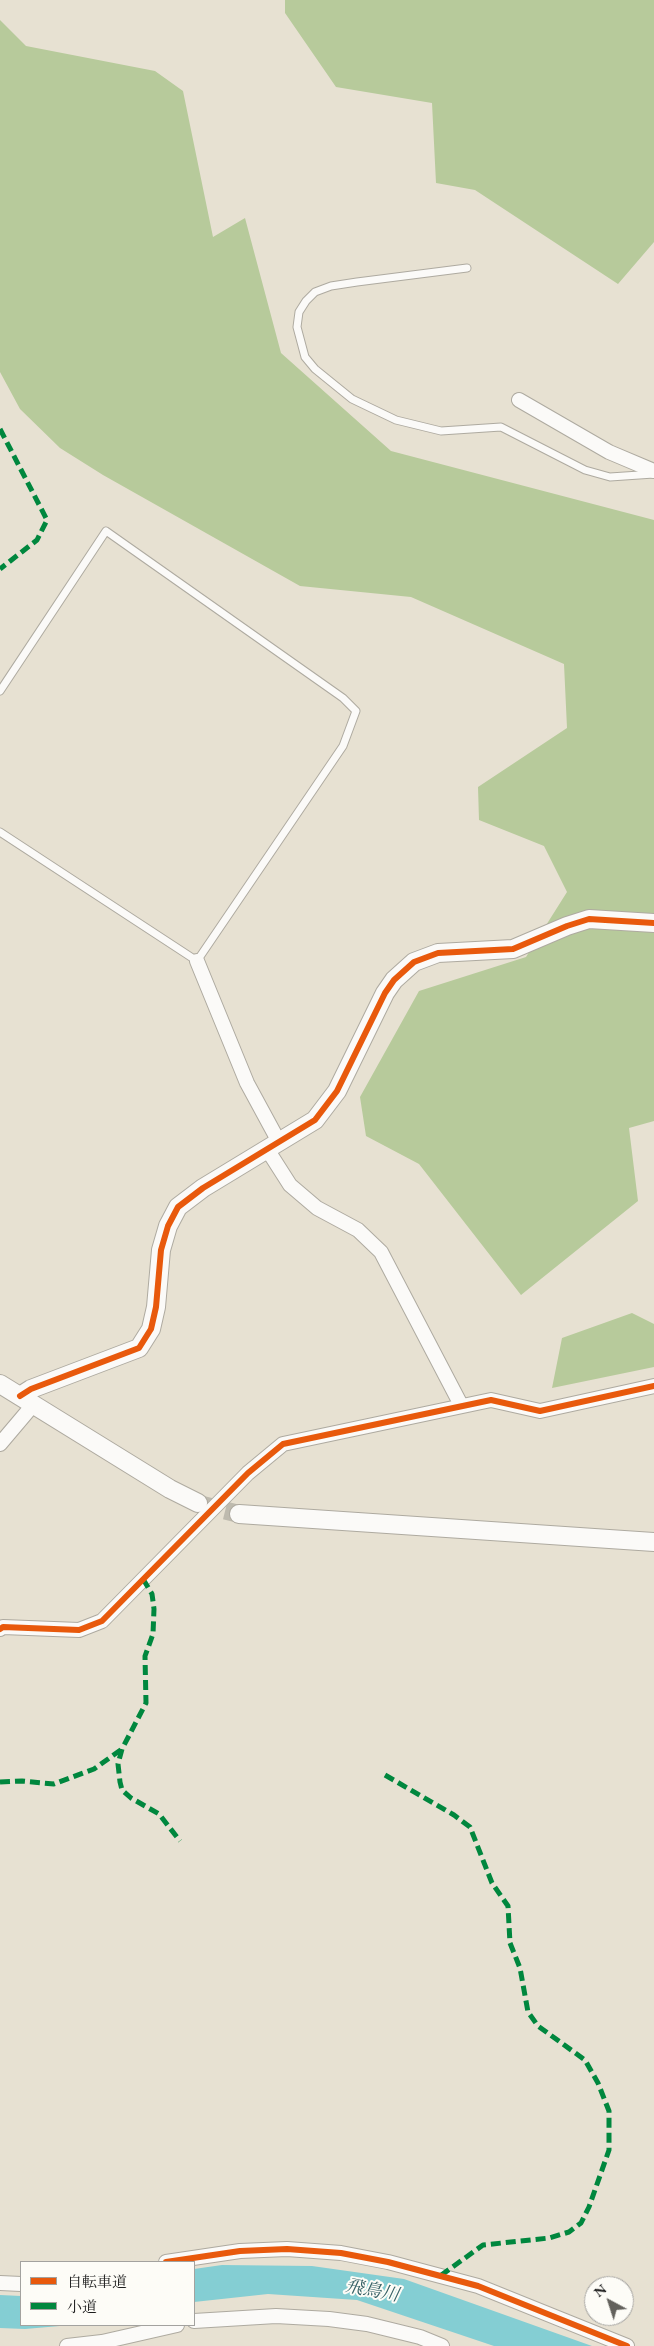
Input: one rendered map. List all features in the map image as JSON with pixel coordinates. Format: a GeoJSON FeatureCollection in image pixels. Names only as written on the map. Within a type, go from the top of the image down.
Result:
{"type":"FeatureCollection","features":[{"type":"Feature","properties":{"kind":"street"},"geometry":{"type":"LineString","coordinates":[[519,400],[609,452],[654,472]]}},
{"type":"Feature","properties":{"kind":"street"},"geometry":{"type":"LineString","coordinates":[[0,1444],[27,1401],[31,1389],[139,1348],[151,1329],[156,1306],[161,1250],[168,1226],[178,1206],[203,1188],[315,1120],[337,1091],[385,992],[394,980],[414,962],[438,953],[513,949],[567,926],[589,919],[654,923]]}},
{"type":"Feature","properties":{"kind":"street"},"geometry":{"type":"LineString","coordinates":[[197,961],[290,1185],[316,1208],[358,1230],[381,1252],[461,1405]]}},
{"type":"Feature","properties":{"kind":"street"},"geometry":{"type":"LineString","coordinates":[[0,1384],[170,1489],[198,1504]]}},
{"type":"Feature","properties":{"kind":"street"},"geometry":{"type":"LineString","coordinates":[[0,1629],[3,1627],[79,1630],[102,1621],[248,1473],[283,1444],[491,1400],[540,1411],[654,1386]]}},
{"type":"Feature","properties":{"kind":"street"},"geometry":{"type":"LineString","coordinates":[[239,1514],[654,1542]]}},
{"type":"Feature","properties":{"kind":"street"},"geometry":{"type":"LineString","coordinates":[[172,2261],[240,2250],[341,2253],[388,2262],[478,2286],[627,2346]]}},
{"type":"Feature","properties":{"kind":"street"},"geometry":{"type":"LineString","coordinates":[[0,2283],[20,2284]]}},
{"type":"Feature","properties":{"kind":"street"},"geometry":{"type":"LineString","coordinates":[[195,2321],[276,2316],[328,2319],[367,2324],[420,2337],[442,2346]]}},
{"type":"Feature","properties":{"kind":"street"},"geometry":{"type":"LineString","coordinates":[[66,2346],[102,2342],[173,2326]]}},
{"type":"Feature","properties":{"kind":"lane"},"geometry":{"type":"LineString","coordinates":[[467,268],[331,286],[316,292],[306,301],[300,312],[297,327],[305,357],[315,369],[352,399],[396,420],[441,431],[501,427],[585,470],[610,477],[654,472]]}},
{"type":"Feature","properties":{"kind":"lane"},"geometry":{"type":"LineString","coordinates":[[0,691],[106,531],[343,698],[356,711],[343,746],[197,961],[0,832]]}},
{"type":"Feature","properties":{"kind":"green space"},"geometry":{"type":"Polygon","coordinates":[[[285,0],[654,0],[654,242],[618,284],[475,190],[436,183],[432,103],[336,87],[285,13],[285,0]]]}},
{"type":"Feature","properties":{"kind":"green space"},"geometry":{"type":"Polygon","coordinates":[[[0,20],[26,46],[155,71],[183,91],[213,237],[245,218],[281,353],[391,451],[654,520],[654,1121],[629,1128],[638,1201],[521,1295],[419,1164],[366,1136],[360,1097],[419,991],[526,957],[567,892],[544,846],[479,820],[478,787],[567,728],[564,664],[411,597],[300,586],[103,475],[60,448],[20,409],[0,372],[0,20]]]}},
{"type":"Feature","properties":{"kind":"green space"},"geometry":{"type":"Polygon","coordinates":[[[632,1313],[654,1324],[654,1367],[552,1388],[562,1338],[632,1313]]]}},
{"type":"Feature","properties":{"kind":"water","name":"飛鳥川"},"geometry":{"type":"Polygon","coordinates":[[[222,2265],[312,2266],[404,2279],[592,2346],[494,2346],[357,2300],[268,2294],[195,2302],[195,2269],[222,2265]]]}},
{"type":"Feature","properties":{"kind":"water"},"geometry":{"type":"Polygon","coordinates":[[[0,2295],[20,2296],[20,2326],[60,2326],[25,2329],[0,2328],[0,2295]]]}},
{"type":"Feature","properties":{"kind":"tunnel"},"geometry":{"type":"LineString","coordinates":[[199,1504],[239,1514]]}},
{"type":"Feature","properties":{"kind":"marked path"},"geometry":{"type":"LineString","coordinates":[[0,429],[47,520],[37,540],[0,569]]}},
{"type":"Feature","properties":{"kind":"marked path"},"geometry":{"type":"LineString","coordinates":[[143,1579],[152,1594],[154,1609],[153,1634],[145,1656],[146,1703],[122,1749],[118,1764],[120,1782],[122,1790],[131,1798],[159,1814],[180,1841]]}},
{"type":"Feature","properties":{"kind":"marked path"},"geometry":{"type":"LineString","coordinates":[[0,1782],[22,1781],[54,1784],[94,1769],[122,1749]]}},
{"type":"Feature","properties":{"kind":"marked path"},"geometry":{"type":"LineString","coordinates":[[385,1775],[454,1815],[470,1827],[492,1883],[508,1906],[510,1943],[520,1968],[528,2012],[538,2026],[585,2060],[598,2083],[609,2111],[609,2150],[589,2207],[581,2223],[569,2232],[549,2238],[483,2245],[440,2276]]}},
{"type":"Feature","properties":{"kind":"cycle path"},"geometry":{"type":"LineString","coordinates":[[20,1396],[31,1389],[139,1348],[151,1329],[156,1307],[161,1250],[168,1226],[178,1207],[203,1188],[315,1120],[337,1091],[385,993],[394,980],[414,962],[438,953],[513,949],[567,926],[589,919],[654,923]]}},
{"type":"Feature","properties":{"kind":"cycle path"},"geometry":{"type":"LineString","coordinates":[[0,1629],[3,1627],[79,1630],[102,1621],[248,1473],[283,1444],[491,1400],[540,1411],[654,1386]]}},
{"type":"Feature","properties":{"kind":"cycle path"},"geometry":{"type":"LineString","coordinates":[[173,2261],[240,2251],[287,2249],[341,2253],[388,2262],[478,2286],[627,2346]]}}]}
